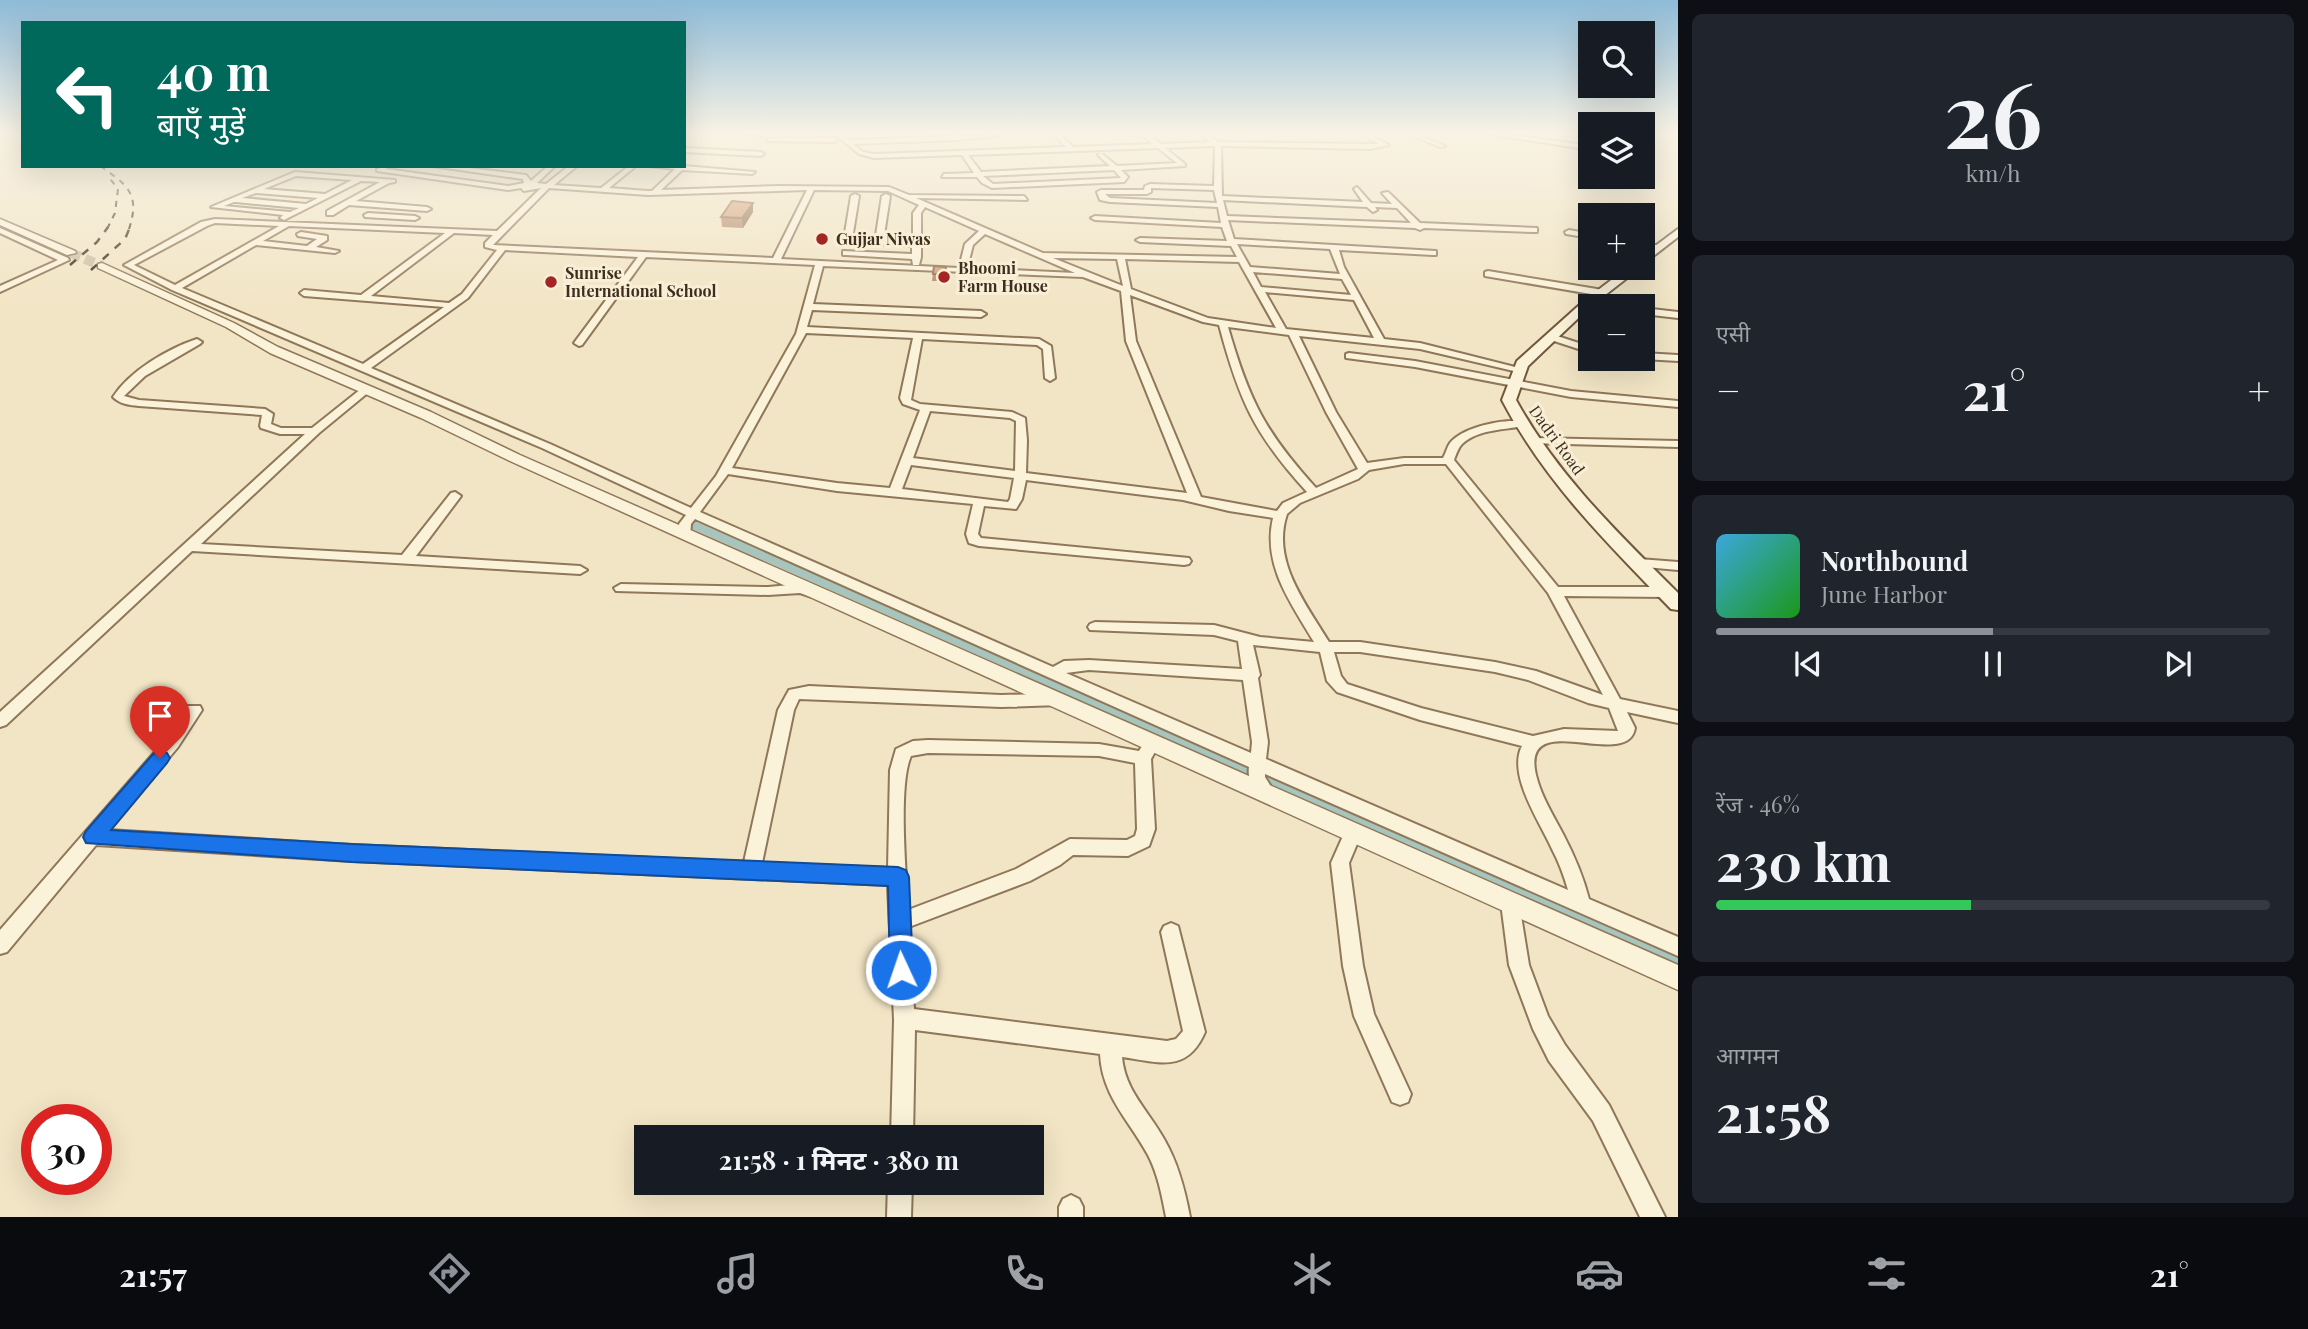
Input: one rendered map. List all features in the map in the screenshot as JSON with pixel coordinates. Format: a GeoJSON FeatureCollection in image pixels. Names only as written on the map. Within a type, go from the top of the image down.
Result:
{"type":"FeatureCollection","features":[{"type":"Feature","properties":{"kind":"main road"},"geometry":{"type":"LineString","coordinates":[[1655,251],[1678,232]]}},
{"type":"Feature","properties":{"kind":"main road"},"geometry":{"type":"LineString","coordinates":[[1600,294],[1618,280]]}},
{"type":"Feature","properties":{"kind":"main road"},"geometry":{"type":"LineString","coordinates":[[1516,377],[1551,337],[1578,313]]}},
{"type":"Feature","properties":{"kind":"main road","name":"Dadri Road"},"geometry":{"type":"LineString","coordinates":[[1516,377],[1509,400],[1520,424],[1597,519],[1672,598]]}},
{"type":"Feature","properties":{"kind":"street"},"geometry":{"type":"LineString","coordinates":[[291,215],[215,207],[252,191],[326,196]]}},
{"type":"Feature","properties":{"kind":"street"},"geometry":{"type":"LineString","coordinates":[[175,288],[255,243],[291,215],[336,191]]}},
{"type":"Feature","properties":{"kind":"street"},"geometry":{"type":"LineString","coordinates":[[330,213],[369,191]]}},
{"type":"Feature","properties":{"kind":"street"},"geometry":{"type":"LineString","coordinates":[[542,191],[488,245],[503,248],[1088,276]]}},
{"type":"Feature","properties":{"kind":"street"},"geometry":{"type":"LineString","coordinates":[[597,191],[654,193],[704,191]]}},
{"type":"Feature","properties":{"kind":"street"},"geometry":{"type":"LineString","coordinates":[[783,191],[855,196],[1024,198]]}},
{"type":"Feature","properties":{"kind":"street"},"geometry":{"type":"LineString","coordinates":[[809,192],[831,191]]}},
{"type":"Feature","properties":{"kind":"street"},"geometry":{"type":"LineString","coordinates":[[891,191],[1088,276],[1191,316],[1223,324],[1441,349],[1516,377],[1584,396],[1678,404]]}},
{"type":"Feature","properties":{"kind":"street"},"geometry":{"type":"LineString","coordinates":[[1148,191],[1101,192],[1102,197],[1107,200],[1398,206]]}},
{"type":"Feature","properties":{"kind":"street"},"geometry":{"type":"LineString","coordinates":[[1218,191],[1231,242],[1282,331]]}},
{"type":"Feature","properties":{"kind":"street"},"geometry":{"type":"LineString","coordinates":[[1358,191],[1386,226]]}},
{"type":"Feature","properties":{"kind":"street"},"geometry":{"type":"LineString","coordinates":[[776,261],[809,192]]}},
{"type":"Feature","properties":{"kind":"street"},"geometry":{"type":"LineString","coordinates":[[1386,194],[1420,228]]}},
{"type":"Feature","properties":{"kind":"street"},"geometry":{"type":"LineString","coordinates":[[855,196],[850,237],[917,244]]}},
{"type":"Feature","properties":{"kind":"street"},"geometry":{"type":"LineString","coordinates":[[880,235],[886,196]]}},
{"type":"Feature","properties":{"kind":"street"},"geometry":{"type":"LineString","coordinates":[[231,200],[307,206]]}},
{"type":"Feature","properties":{"kind":"street"},"geometry":{"type":"LineString","coordinates":[[348,203],[428,209]]}},
{"type":"Feature","properties":{"kind":"street"},"geometry":{"type":"LineString","coordinates":[[916,268],[917,213],[924,204]]}},
{"type":"Feature","properties":{"kind":"street"},"geometry":{"type":"LineString","coordinates":[[1341,204],[1354,224]]}},
{"type":"Feature","properties":{"kind":"street"},"geometry":{"type":"LineString","coordinates":[[347,228],[383,205]]}},
{"type":"Feature","properties":{"kind":"street"},"geometry":{"type":"LineString","coordinates":[[368,215],[415,218]]}},
{"type":"Feature","properties":{"kind":"street"},"geometry":{"type":"LineString","coordinates":[[1096,218],[1185,223],[1354,224],[1534,230]]}},
{"type":"Feature","properties":{"kind":"street"},"geometry":{"type":"LineString","coordinates":[[1135,220],[1144,257]]}},
{"type":"Feature","properties":{"kind":"street"},"geometry":{"type":"LineString","coordinates":[[0,222],[71,253]]}},
{"type":"Feature","properties":{"kind":"street"},"geometry":{"type":"LineString","coordinates":[[309,248],[324,238],[275,228],[208,222],[128,265],[239,322],[274,350],[426,415],[515,458],[689,522],[1054,674],[1260,776],[1581,905],[1678,947]]}},
{"type":"Feature","properties":{"kind":"street"},"geometry":{"type":"LineString","coordinates":[[1185,223],[1197,258]]}},
{"type":"Feature","properties":{"kind":"street"},"geometry":{"type":"LineString","coordinates":[[275,228],[286,225],[498,233]]}},
{"type":"Feature","properties":{"kind":"street"},"geometry":{"type":"LineString","coordinates":[[0,230],[65,260],[0,289]]}},
{"type":"Feature","properties":{"kind":"street"},"geometry":{"type":"LineString","coordinates":[[962,270],[969,244],[985,230]]}},
{"type":"Feature","properties":{"kind":"street"},"geometry":{"type":"LineString","coordinates":[[364,297],[451,232]]}},
{"type":"Feature","properties":{"kind":"street"},"geometry":{"type":"LineString","coordinates":[[1569,232],[1578,234]]}},
{"type":"Feature","properties":{"kind":"street"},"geometry":{"type":"LineString","coordinates":[[1140,240],[1433,253]]}},
{"type":"Feature","properties":{"kind":"street"},"geometry":{"type":"LineString","coordinates":[[255,243],[335,251]]}},
{"type":"Feature","properties":{"kind":"street"},"geometry":{"type":"LineString","coordinates":[[1655,247],[1659,248]]}},
{"type":"Feature","properties":{"kind":"street"},"geometry":{"type":"LineString","coordinates":[[364,368],[465,296],[503,248]]}},
{"type":"Feature","properties":{"kind":"street"},"geometry":{"type":"LineString","coordinates":[[1334,248],[1345,277],[1380,341]]}},
{"type":"Feature","properties":{"kind":"street"},"geometry":{"type":"LineString","coordinates":[[846,253],[917,257]]}},
{"type":"Feature","properties":{"kind":"street"},"geometry":{"type":"LineString","coordinates":[[579,344],[643,255]]}},
{"type":"Feature","properties":{"kind":"street"},"geometry":{"type":"LineString","coordinates":[[1039,255],[1241,260]]}},
{"type":"Feature","properties":{"kind":"street"},"geometry":{"type":"LineString","coordinates":[[1120,256],[1128,286],[1125,290],[1131,341],[1196,500]]}},
{"type":"Feature","properties":{"kind":"street"},"geometry":{"type":"LineString","coordinates":[[689,522],[724,470],[802,330],[820,263]]}},
{"type":"Feature","properties":{"kind":"street"},"geometry":{"type":"LineString","coordinates":[[102,266],[239,322],[364,368],[546,446],[813,592]]}},
{"type":"Feature","properties":{"kind":"street"},"geometry":{"type":"LineString","coordinates":[[1246,269],[1345,277]]}},
{"type":"Feature","properties":{"kind":"street"},"geometry":{"type":"LineString","coordinates":[[1488,274],[1594,294]]}},
{"type":"Feature","properties":{"kind":"street"},"geometry":{"type":"LineString","coordinates":[[1258,289],[1357,298]]}},
{"type":"Feature","properties":{"kind":"street"},"geometry":{"type":"LineString","coordinates":[[304,293],[445,304]]}},
{"type":"Feature","properties":{"kind":"street"},"geometry":{"type":"LineString","coordinates":[[809,307],[981,314]]}},
{"type":"Feature","properties":{"kind":"street"},"geometry":{"type":"LineString","coordinates":[[1655,312],[1678,315]]}},
{"type":"Feature","properties":{"kind":"street"},"geometry":{"type":"LineString","coordinates":[[1223,324],[1238,378],[1258,422],[1277,451],[1315,494]]}},
{"type":"Feature","properties":{"kind":"street"},"geometry":{"type":"LineString","coordinates":[[802,330],[1043,343],[1048,348],[1050,378]]}},
{"type":"Feature","properties":{"kind":"street"},"geometry":{"type":"LineString","coordinates":[[1293,332],[1331,412],[1364,467]]}},
{"type":"Feature","properties":{"kind":"street"},"geometry":{"type":"LineString","coordinates":[[724,470],[1012,506],[1016,500],[1022,424],[1018,418],[910,405],[905,398],[918,335]]}},
{"type":"Feature","properties":{"kind":"street"},"geometry":{"type":"LineString","coordinates":[[1551,337],[1578,346]]}},
{"type":"Feature","properties":{"kind":"street"},"geometry":{"type":"LineString","coordinates":[[197,342],[135,380],[122,390],[118,397],[139,403],[265,412],[268,414],[265,426],[273,430],[315,431]]}},
{"type":"Feature","properties":{"kind":"street"},"geometry":{"type":"LineString","coordinates":[[1349,356],[1516,377]]}},
{"type":"Feature","properties":{"kind":"street"},"geometry":{"type":"LineString","coordinates":[[1655,356],[1678,358]]}},
{"type":"Feature","properties":{"kind":"street"},"geometry":{"type":"LineString","coordinates":[[0,721],[315,431],[365,391]]}},
{"type":"Feature","properties":{"kind":"street"},"geometry":{"type":"LineString","coordinates":[[895,492],[926,408]]}},
{"type":"Feature","properties":{"kind":"street"},"geometry":{"type":"LineString","coordinates":[[1448,460],[1453,446],[1461,440],[1499,425],[1520,424]]}},
{"type":"Feature","properties":{"kind":"street"},"geometry":{"type":"LineString","coordinates":[[1533,441],[1678,444]]}},
{"type":"Feature","properties":{"kind":"street"},"geometry":{"type":"LineString","coordinates":[[1448,460],[1391,462],[1364,467],[1357,477],[1287,505],[1280,515],[1277,546],[1282,574],[1324,646],[1335,682],[1342,688],[1420,714],[1534,743]]}},
{"type":"Feature","properties":{"kind":"street"},"geometry":{"type":"LineString","coordinates":[[1448,460],[1554,591],[1627,728],[1626,734],[1620,738],[1566,735],[1545,738],[1527,750],[1526,761],[1540,806],[1563,852],[1581,905]]}},
{"type":"Feature","properties":{"kind":"street"},"geometry":{"type":"LineString","coordinates":[[906,461],[1196,500],[1280,515]]}},
{"type":"Feature","properties":{"kind":"street"},"geometry":{"type":"LineString","coordinates":[[405,561],[455,496]]}},
{"type":"Feature","properties":{"kind":"street"},"geometry":{"type":"LineString","coordinates":[[979,503],[972,534],[974,540],[979,542],[1184,561]]}},
{"type":"Feature","properties":{"kind":"street"},"geometry":{"type":"LineString","coordinates":[[189,547],[580,570]]}},
{"type":"Feature","properties":{"kind":"street"},"geometry":{"type":"LineString","coordinates":[[1639,563],[1678,566]]}},
{"type":"Feature","properties":{"kind":"street"},"geometry":{"type":"LineString","coordinates":[[621,588],[768,592],[801,588],[1064,702],[1148,750]]}},
{"type":"Feature","properties":{"kind":"street"},"geometry":{"type":"LineString","coordinates":[[1554,591],[1672,598]]}},
{"type":"Feature","properties":{"kind":"street"},"geometry":{"type":"LineString","coordinates":[[1095,627],[1214,630],[1245,640],[1360,647],[1512,670],[1616,705],[1678,717]]}},
{"type":"Feature","properties":{"kind":"street"},"geometry":{"type":"LineString","coordinates":[[1245,640],[1260,742],[1260,776]]}},
{"type":"Feature","properties":{"kind":"street"},"geometry":{"type":"LineString","coordinates":[[1054,674],[1063,666],[1088,665],[1252,675]]}},
{"type":"Feature","properties":{"kind":"street"},"geometry":{"type":"LineString","coordinates":[[751,871],[786,710],[794,694],[880,694],[1028,701],[1044,698],[1064,702]]}},
{"type":"Feature","properties":{"kind":"street"},"geometry":{"type":"LineString","coordinates":[[0,946],[172,743],[194,710]]}},
{"type":"Feature","properties":{"kind":"street"},"geometry":{"type":"LineString","coordinates":[[902,1125],[904,1017],[899,922],[897,770],[904,752],[915,747],[1148,750],[1260,776],[1353,832],[1678,978]]}},
{"type":"Feature","properties":{"kind":"street"},"geometry":{"type":"LineString","coordinates":[[899,922],[1023,875],[1054,859],[1070,847],[1128,848],[1143,842],[1146,829],[1148,750]]}},
{"type":"Feature","properties":{"kind":"street"},"geometry":{"type":"LineString","coordinates":[[1353,832],[1340,863],[1353,966],[1364,1016],[1400,1094]]}},
{"type":"Feature","properties":{"kind":"street"},"geometry":{"type":"LineString","coordinates":[[93,837],[352,853],[898,877]]}},
{"type":"Feature","properties":{"kind":"street"},"geometry":{"type":"LineString","coordinates":[[1510,903],[1518,965],[1540,1022],[1557,1053],[1601,1113],[1653,1217]]}},
{"type":"Feature","properties":{"kind":"street"},"geometry":{"type":"LineString","coordinates":[[904,1017],[1167,1052],[1181,1049],[1189,1044],[1194,1032],[1171,932]]}},
{"type":"Feature","properties":{"kind":"street"},"geometry":{"type":"LineString","coordinates":[[1110,1044],[1110,1068],[1114,1083],[1130,1113],[1152,1139],[1167,1169],[1178,1217]]}},
{"type":"Feature","properties":{"kind":"street"},"geometry":{"type":"LineString","coordinates":[[898,1217],[899,1195]]}},
{"type":"Feature","properties":{"kind":"building"},"geometry":{"type":"Polygon","coordinates":[[[732,201],[753,203],[742,218],[721,217],[732,201]]]}},
{"type":"Feature","properties":{"kind":"building"},"geometry":{"type":"Polygon","coordinates":[[[934,266],[946,267],[945,274],[933,274],[934,266]]]}},
{"type":"Feature","properties":{"kind":"waterway"},"geometry":{"type":"LineString","coordinates":[[694,525],[1678,956]]}},
{"type":"Feature","properties":{"kind":"tunnel"},"geometry":{"type":"LineString","coordinates":[[71,253],[102,266]]}},
{"type":"Feature","properties":{"kind":"railway"},"geometry":{"type":"LineString","coordinates":[[108,227],[115,213],[118,191]]}},
{"type":"Feature","properties":{"kind":"railway"},"geometry":{"type":"LineString","coordinates":[[129,191],[133,206],[129,229]]}},
{"type":"Feature","properties":{"kind":"railway"},"geometry":{"type":"LineString","coordinates":[[70,265],[97,242],[108,227]]}},
{"type":"Feature","properties":{"kind":"railway"},"geometry":{"type":"LineString","coordinates":[[91,270],[125,239],[130,227]]}},
{"type":"Feature","properties":{"kind":"place","name":"Gujjar Niwas"},"geometry":{"type":"Point","coordinates":[822,239]}},
{"type":"Feature","properties":{"kind":"place","name":"Bhoomi Farm House"},"geometry":{"type":"Point","coordinates":[944,277]}},
{"type":"Feature","properties":{"kind":"place","name":"Sunrise International School"},"geometry":{"type":"Point","coordinates":[551,282]}},
{"type":"Feature","properties":{"kind":"route"},"geometry":{"type":"LineString","coordinates":[[160,758],[93,837],[352,853],[898,877],[901,970]]}}]}
